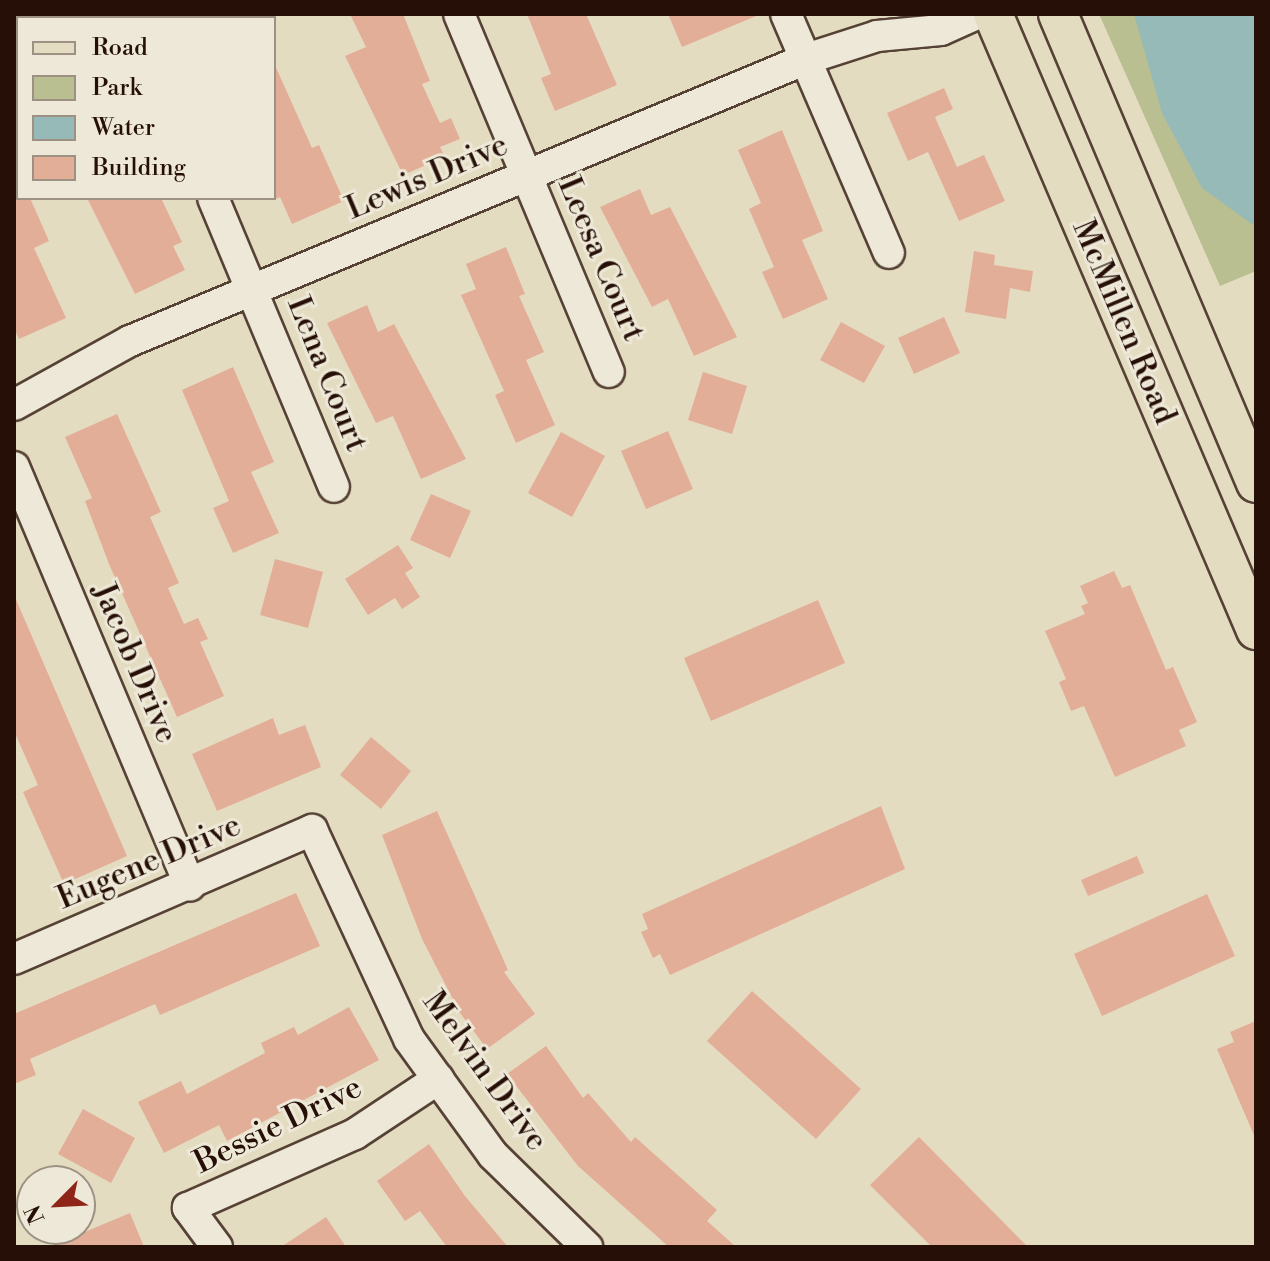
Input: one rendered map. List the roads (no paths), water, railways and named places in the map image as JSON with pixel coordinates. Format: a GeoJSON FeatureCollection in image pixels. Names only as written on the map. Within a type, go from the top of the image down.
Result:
{"type":"FeatureCollection","features":[{"type":"Feature","properties":{"kind":"main road","name":"McMillen Road"},"geometry":{"type":"LineString","coordinates":[[993,14],[1256,630]]}},
{"type":"Feature","properties":{"kind":"main road","name":"McMillen Road"},"geometry":{"type":"LineString","coordinates":[[1058,14],[1256,483]]}},
{"type":"Feature","properties":{"kind":"street","name":"Leesa Court"},"geometry":{"type":"LineString","coordinates":[[459,14],[609,372]]}},
{"type":"Feature","properties":{"kind":"street"},"geometry":{"type":"LineString","coordinates":[[786,14],[889,253]]}},
{"type":"Feature","properties":{"kind":"street","name":"Lewis Drive"},"geometry":{"type":"LineString","coordinates":[[877,36],[903,14]]}},
{"type":"Feature","properties":{"kind":"street","name":"Lewis Drive"},"geometry":{"type":"LineString","coordinates":[[14,405],[130,341],[806,59],[877,36],[941,30],[977,14]]}},
{"type":"Feature","properties":{"kind":"street","name":"Lena Court"},"geometry":{"type":"LineString","coordinates":[[214,200],[334,487]]}},
{"type":"Feature","properties":{"kind":"street","name":"Jacob Drive"},"geometry":{"type":"LineString","coordinates":[[14,467],[190,886]]}},
{"type":"Feature","properties":{"kind":"street","name":"Eugene Drive"},"geometry":{"type":"LineString","coordinates":[[14,959],[190,886],[312,830]]}},
{"type":"Feature","properties":{"kind":"street","name":"Melvin Drive"},"geometry":{"type":"LineString","coordinates":[[312,830],[409,1039],[493,1155],[587,1247]]}},
{"type":"Feature","properties":{"kind":"street","name":"Bessie Drive"},"geometry":{"type":"LineString","coordinates":[[217,1247],[188,1208],[355,1134],[438,1079]]}},
{"type":"Feature","properties":{"kind":"water"},"geometry":{"type":"Polygon","coordinates":[[[1134,14],[1256,14],[1256,227],[1202,188],[1162,113],[1134,14]]]}}]}
